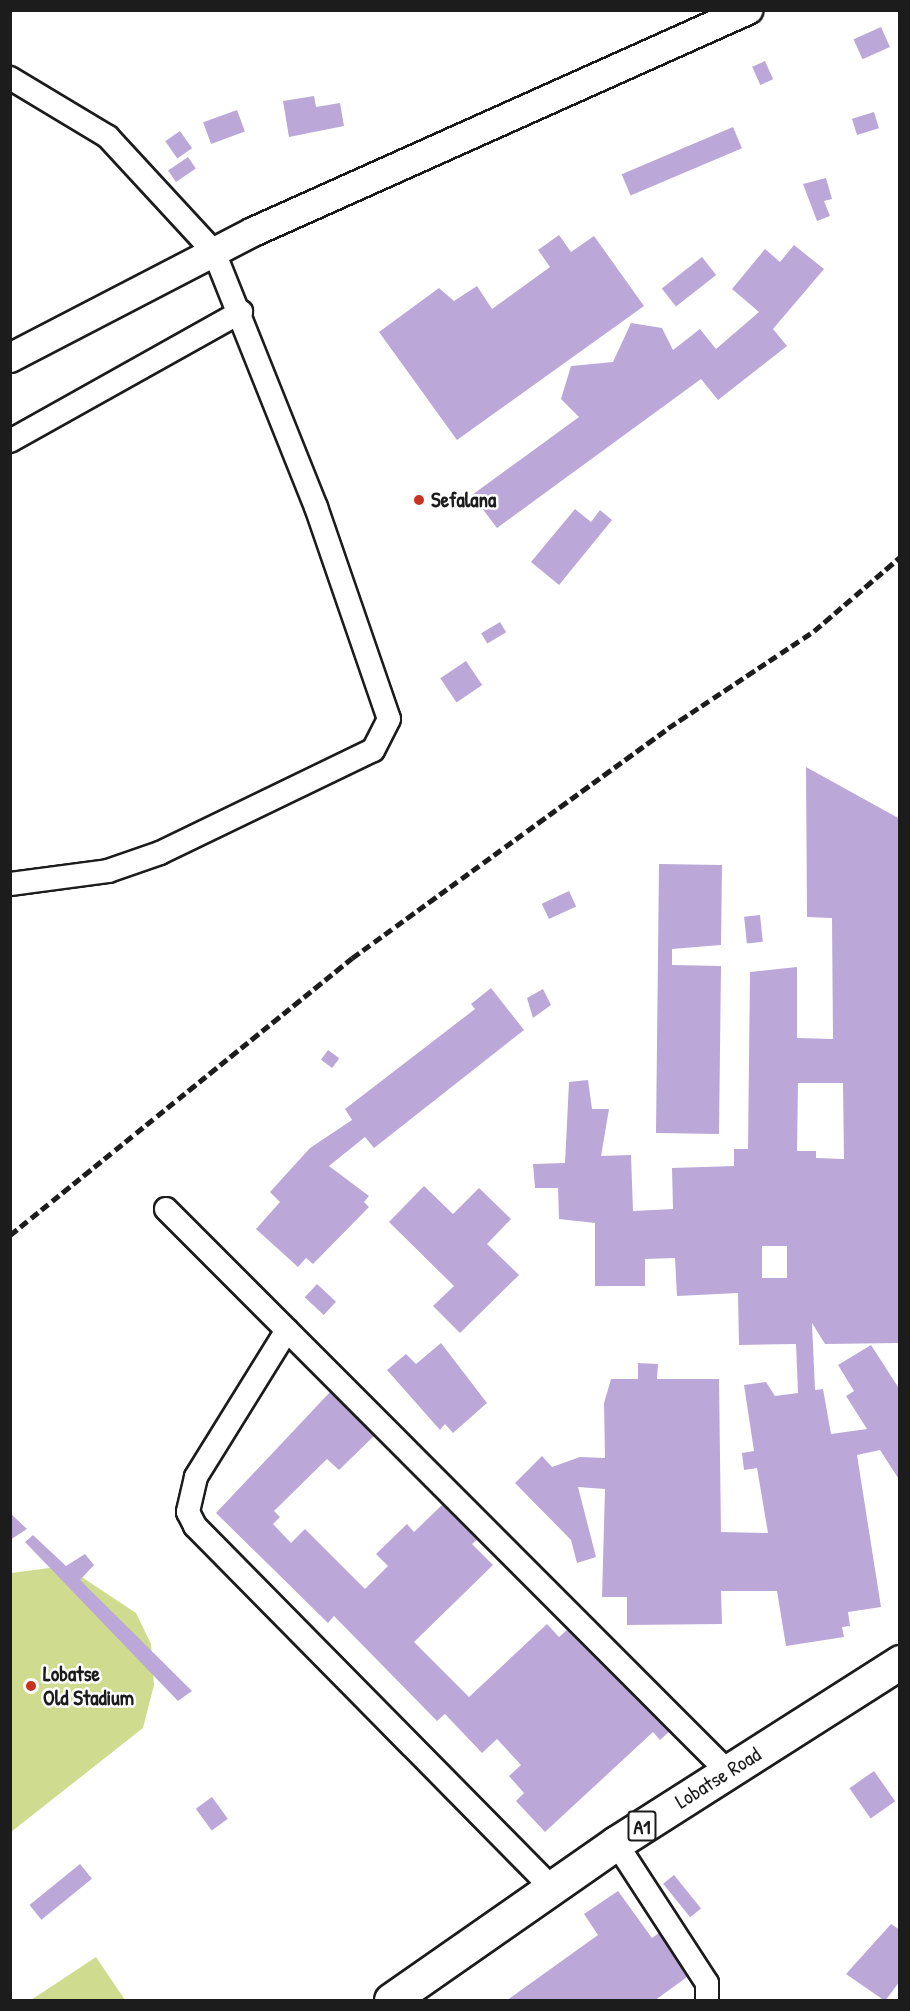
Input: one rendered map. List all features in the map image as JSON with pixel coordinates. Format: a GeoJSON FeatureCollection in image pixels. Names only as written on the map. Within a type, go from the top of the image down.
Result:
{"type":"FeatureCollection","features":[{"type":"Feature","properties":{"kind":"highway","name":"Lobatse Road"},"geometry":{"type":"LineString","coordinates":[[391,2001],[616,1842],[900,1662]]}},
{"type":"Feature","properties":{"kind":"main road"},"geometry":{"type":"LineString","coordinates":[[10,358],[214,252],[458,136],[748,10]]}},
{"type":"Feature","properties":{"kind":"street"},"geometry":{"type":"LineString","coordinates":[[10,78],[108,136],[214,252],[240,312],[388,704],[386,733],[374,750],[136,864],[10,884]]}},
{"type":"Feature","properties":{"kind":"street"},"geometry":{"type":"LineString","coordinates":[[10,441],[240,312]]}},
{"type":"Feature","properties":{"kind":"street"},"geometry":{"type":"LineString","coordinates":[[166,1209],[728,1772]]}},
{"type":"Feature","properties":{"kind":"street"},"geometry":{"type":"LineString","coordinates":[[287,1330],[196,1477],[188,1512],[195,1526],[551,1887]]}},
{"type":"Feature","properties":{"kind":"street"},"geometry":{"type":"LineString","coordinates":[[616,1842],[707,1983],[706,2001]]}},
{"type":"Feature","properties":{"kind":"green space"},"geometry":{"type":"Polygon","coordinates":[[[65,1566],[136,1613],[151,1644],[154,1685],[143,1728],[11,1832],[11,1573],[65,1566]]]}},
{"type":"Feature","properties":{"kind":"green space"},"geometry":{"type":"Polygon","coordinates":[[[96,1957],[125,2000],[31,2000],[96,1957]]]}},
{"type":"Feature","properties":{"kind":"building"},"geometry":{"type":"Polygon","coordinates":[[[881,27],[890,47],[863,59],[854,39],[881,27]]]}},
{"type":"Feature","properties":{"kind":"building"},"geometry":{"type":"Polygon","coordinates":[[[765,61],[773,79],[760,85],[752,67],[765,61]]]}},
{"type":"Feature","properties":{"kind":"building"},"geometry":{"type":"Polygon","coordinates":[[[314,96],[316,107],[340,103],[344,126],[289,137],[283,101],[314,96]]]}},
{"type":"Feature","properties":{"kind":"building"},"geometry":{"type":"Polygon","coordinates":[[[237,110],[245,132],[211,144],[203,122],[237,110]]]}},
{"type":"Feature","properties":{"kind":"building"},"geometry":{"type":"Polygon","coordinates":[[[874,112],[879,128],[857,135],[852,119],[874,112]]]}},
{"type":"Feature","properties":{"kind":"building"},"geometry":{"type":"Polygon","coordinates":[[[733,127],[742,148],[631,195],[622,174],[733,127]]]}},
{"type":"Feature","properties":{"kind":"building"},"geometry":{"type":"Polygon","coordinates":[[[180,131],[192,148],[177,159],[165,141],[180,131]]]}},
{"type":"Feature","properties":{"kind":"building"},"geometry":{"type":"Polygon","coordinates":[[[188,157],[196,169],[176,182],[168,170],[188,157]]]}},
{"type":"Feature","properties":{"kind":"building"},"geometry":{"type":"Polygon","coordinates":[[[826,178],[832,199],[824,201],[830,216],[817,221],[803,184],[826,178]]]}},
{"type":"Feature","properties":{"kind":"building"},"geometry":{"type":"Polygon","coordinates":[[[559,235],[571,252],[594,236],[644,306],[457,440],[379,332],[439,288],[454,301],[477,286],[492,309],[550,267],[538,250],[559,235]]]}},
{"type":"Feature","properties":{"kind":"building"},"geometry":{"type":"Polygon","coordinates":[[[794,245],[824,269],[773,329],[787,346],[718,400],[701,379],[497,528],[472,495],[579,417],[561,399],[571,366],[613,362],[631,323],[662,328],[673,350],[700,329],[716,349],[759,312],[732,289],[765,249],[780,262],[794,245]]]}},
{"type":"Feature","properties":{"kind":"building"},"geometry":{"type":"Polygon","coordinates":[[[702,257],[716,275],[676,307],[662,288],[702,257]]]}},
{"type":"Feature","properties":{"kind":"building"},"geometry":{"type":"Polygon","coordinates":[[[575,509],[591,522],[600,510],[612,520],[559,585],[531,562],[575,509]]]}},
{"type":"Feature","properties":{"kind":"building"},"geometry":{"type":"Polygon","coordinates":[[[500,622],[506,632],[487,644],[481,633],[500,622]]]}},
{"type":"Feature","properties":{"kind":"building"},"geometry":{"type":"Polygon","coordinates":[[[466,661],[482,685],[457,702],[440,678],[466,661]]]}},
{"type":"Feature","properties":{"kind":"building"},"geometry":{"type":"Polygon","coordinates":[[[806,767],[900,819],[900,1343],[825,1344],[812,1323],[815,1390],[823,1389],[831,1434],[867,1429],[846,1396],[854,1391],[838,1365],[871,1345],[900,1390],[900,1481],[880,1450],[857,1455],[881,1607],[848,1612],[850,1626],[842,1627],[844,1637],[786,1646],[777,1591],[721,1591],[722,1624],[627,1625],[627,1597],[602,1597],[605,1489],[578,1487],[596,1557],[577,1563],[571,1540],[515,1483],[542,1456],[552,1467],[580,1457],[605,1458],[604,1403],[611,1379],[638,1379],[638,1363],[658,1364],[657,1379],[719,1379],[721,1532],[768,1533],[757,1468],[744,1470],[742,1453],[754,1451],[744,1385],[766,1382],[775,1396],[798,1393],[796,1344],[739,1345],[738,1293],[677,1296],[675,1258],[645,1259],[645,1286],[595,1286],[595,1223],[559,1219],[558,1188],[535,1188],[533,1164],[565,1163],[569,1082],[588,1080],[592,1109],[609,1109],[601,1156],[631,1155],[633,1211],[673,1209],[672,1168],[734,1166],[734,1149],[748,1149],[750,972],[797,967],[797,1038],[833,1039],[832,918],[807,917],[806,767]],[[798,1083],[797,1151],[816,1151],[816,1158],[844,1159],[843,1083],[798,1083]],[[762,1246],[762,1278],[787,1278],[787,1246],[762,1246]]]}},
{"type":"Feature","properties":{"kind":"building"},"geometry":{"type":"Polygon","coordinates":[[[659,864],[722,865],[721,945],[672,949],[672,965],[721,966],[719,1134],[656,1133],[659,864]]]}},
{"type":"Feature","properties":{"kind":"building"},"geometry":{"type":"Polygon","coordinates":[[[569,891],[576,906],[549,919],[542,904],[569,891]]]}},
{"type":"Feature","properties":{"kind":"building"},"geometry":{"type":"Polygon","coordinates":[[[760,915],[763,942],[747,944],[744,917],[760,915]]]}},
{"type":"Feature","properties":{"kind":"building"},"geometry":{"type":"Polygon","coordinates":[[[491,988],[524,1030],[374,1148],[365,1137],[329,1166],[369,1196],[364,1202],[369,1207],[313,1264],[306,1258],[298,1267],[256,1229],[280,1202],[270,1192],[310,1148],[352,1120],[345,1109],[475,1009],[471,1004],[491,988]]]}},
{"type":"Feature","properties":{"kind":"building"},"geometry":{"type":"Polygon","coordinates":[[[543,989],[551,1005],[533,1018],[527,998],[543,989]]]}},
{"type":"Feature","properties":{"kind":"building"},"geometry":{"type":"Polygon","coordinates":[[[328,1050],[339,1058],[332,1068],[321,1060],[328,1050]]]}},
{"type":"Feature","properties":{"kind":"building"},"geometry":{"type":"Polygon","coordinates":[[[424,1186],[453,1214],[479,1188],[511,1219],[487,1244],[519,1275],[460,1333],[433,1306],[454,1286],[389,1222],[424,1186]]]}},
{"type":"Feature","properties":{"kind":"building"},"geometry":{"type":"Polygon","coordinates":[[[317,1284],[336,1302],[324,1315],[305,1297],[317,1284]]]}},
{"type":"Feature","properties":{"kind":"building"},"geometry":{"type":"Polygon","coordinates":[[[441,1343],[487,1403],[453,1433],[445,1424],[440,1430],[387,1370],[406,1354],[416,1364],[441,1343]]]}},
{"type":"Feature","properties":{"kind":"building"},"geometry":{"type":"Polygon","coordinates":[[[330,1392],[374,1436],[339,1470],[327,1459],[274,1511],[280,1517],[273,1524],[291,1543],[305,1529],[365,1589],[388,1566],[376,1554],[407,1524],[414,1532],[442,1505],[477,1540],[472,1544],[493,1565],[414,1642],[469,1697],[547,1624],[559,1637],[567,1630],[669,1732],[660,1740],[653,1732],[545,1832],[516,1801],[524,1793],[509,1776],[521,1765],[497,1739],[482,1753],[445,1714],[437,1721],[334,1616],[328,1623],[216,1513],[330,1392]]]}},
{"type":"Feature","properties":{"kind":"building"},"geometry":{"type":"Polygon","coordinates":[[[10,1513],[27,1529],[10,1540],[10,1513]]]}},
{"type":"Feature","properties":{"kind":"building"},"geometry":{"type":"Polygon","coordinates":[[[33,1535],[66,1566],[85,1554],[94,1565],[80,1580],[192,1691],[178,1701],[25,1542],[33,1535]]]}},
{"type":"Feature","properties":{"kind":"building"},"geometry":{"type":"Polygon","coordinates":[[[874,1771],[895,1801],[871,1819],[849,1788],[874,1771]]]}},
{"type":"Feature","properties":{"kind":"building"},"geometry":{"type":"Polygon","coordinates":[[[212,1797],[228,1819],[212,1831],[196,1809],[212,1797]]]}},
{"type":"Feature","properties":{"kind":"building"},"geometry":{"type":"Polygon","coordinates":[[[80,1864],[92,1879],[41,1920],[29,1905],[80,1864]]]}},
{"type":"Feature","properties":{"kind":"building"},"geometry":{"type":"Polygon","coordinates":[[[674,1875],[701,1908],[690,1917],[663,1884],[674,1875]]]}},
{"type":"Feature","properties":{"kind":"building"},"geometry":{"type":"Polygon","coordinates":[[[618,1891],[652,1938],[659,1933],[687,1977],[654,2001],[506,2001],[598,1935],[584,1914],[618,1891]]]}},
{"type":"Feature","properties":{"kind":"building"},"geometry":{"type":"Polygon","coordinates":[[[891,1924],[900,1930],[900,1981],[885,2001],[846,1974],[891,1924]]]}},
{"type":"Feature","properties":{"kind":"railway"},"geometry":{"type":"LineString","coordinates":[[10,1235],[352,958],[668,728],[814,631],[900,557]]}},
{"type":"Feature","properties":{"kind":"place","name":"Sefalana"},"geometry":{"type":"Point","coordinates":[419,500]}},
{"type":"Feature","properties":{"kind":"place","name":"Lobatse Old Stadium"},"geometry":{"type":"Point","coordinates":[31,1686]}}]}
